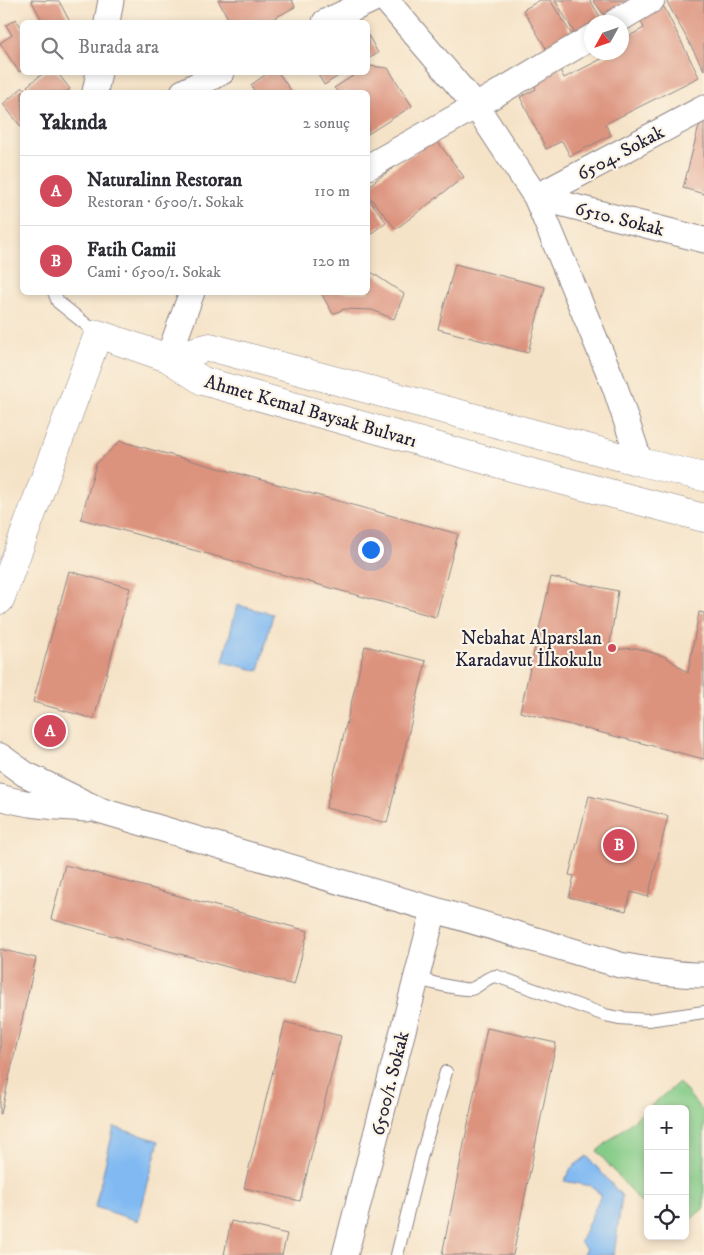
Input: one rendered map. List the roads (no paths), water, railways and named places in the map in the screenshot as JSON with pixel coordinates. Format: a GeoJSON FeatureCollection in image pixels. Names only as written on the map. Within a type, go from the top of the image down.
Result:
{"type":"FeatureCollection","features":[{"type":"Feature","properties":{"kind":"street"},"geometry":{"type":"LineString","coordinates":[[107,20],[110,0]]}},
{"type":"Feature","properties":{"kind":"street"},"geometry":{"type":"LineString","coordinates":[[330,20],[372,0]]}},
{"type":"Feature","properties":{"kind":"street"},"geometry":{"type":"LineString","coordinates":[[386,0],[476,106],[536,197],[615,387],[640,462]]}},
{"type":"Feature","properties":{"kind":"street"},"geometry":{"type":"LineString","coordinates":[[627,15],[652,0]]}},
{"type":"Feature","properties":{"kind":"street"},"geometry":{"type":"LineString","coordinates":[[370,166],[476,106],[584,41]]}},
{"type":"Feature","properties":{"kind":"street"},"geometry":{"type":"LineString","coordinates":[[95,90],[98,75]]}},
{"type":"Feature","properties":{"kind":"street"},"geometry":{"type":"LineString","coordinates":[[187,90],[216,75]]}},
{"type":"Feature","properties":{"kind":"street","name":"6504. Sokak"},"geometry":{"type":"LineString","coordinates":[[536,197],[704,108]]}},
{"type":"Feature","properties":{"kind":"street","name":"6510. Sokak"},"geometry":{"type":"LineString","coordinates":[[536,197],[704,240]]}},
{"type":"Feature","properties":{"kind":"street"},"geometry":{"type":"LineString","coordinates":[[0,600],[98,334],[168,358],[191,295]]}},
{"type":"Feature","properties":{"kind":"street","name":"Ahmet Kemal Baysak Bulvarı"},"geometry":{"type":"LineString","coordinates":[[168,358],[210,347],[640,462],[704,477]]}},
{"type":"Feature","properties":{"kind":"street","name":"Ahmet Kemal Baysak Bulvarı"},"geometry":{"type":"LineString","coordinates":[[168,358],[202,381],[507,466],[704,518]]}},
{"type":"Feature","properties":{"kind":"street"},"geometry":{"type":"LineString","coordinates":[[0,756],[25,774],[99,810],[620,965],[654,972],[704,975]]}},
{"type":"Feature","properties":{"kind":"street"},"geometry":{"type":"LineString","coordinates":[[0,797],[12,801],[46,806],[99,810]]}},
{"type":"Feature","properties":{"kind":"street","name":"6500/1. Sokak"},"geometry":{"type":"LineString","coordinates":[[345,1255],[434,910]]}},
{"type":"Feature","properties":{"kind":"lane"},"geometry":{"type":"LineString","coordinates":[[55,295],[58,302],[98,334]]}},
{"type":"Feature","properties":{"kind":"lane"},"geometry":{"type":"LineString","coordinates":[[416,979],[466,990],[473,989],[487,978],[496,976],[605,1015],[633,1020],[663,1019],[704,1012]]}},
{"type":"Feature","properties":{"kind":"lane"},"geometry":{"type":"LineString","coordinates":[[397,1255],[422,1154],[446,1072]]}},
{"type":"Feature","properties":{"kind":"water"},"geometry":{"type":"Polygon","coordinates":[[[237,605],[273,614],[259,671],[223,662],[237,605]]]}},
{"type":"Feature","properties":{"kind":"water"},"geometry":{"type":"Polygon","coordinates":[[[114,1127],[159,1141],[138,1221],[95,1207],[114,1127]]]}},
{"type":"Feature","properties":{"kind":"water"},"geometry":{"type":"Polygon","coordinates":[[[587,1156],[622,1196],[614,1255],[582,1255],[586,1249],[580,1242],[601,1195],[591,1186],[564,1181],[571,1168],[587,1156]]]}},
{"type":"Feature","properties":{"kind":"place","name":"Nebahat Alparslan Karadavut İlkokulu"},"geometry":{"type":"Point","coordinates":[612,648]}},
{"type":"Feature","properties":{"kind":"place","name":"Naturalinn Restoran"},"geometry":{"type":"Point","coordinates":[50,731]}},
{"type":"Feature","properties":{"kind":"place","name":"Fatih Camii"},"geometry":{"type":"Point","coordinates":[619,845]}}]}
